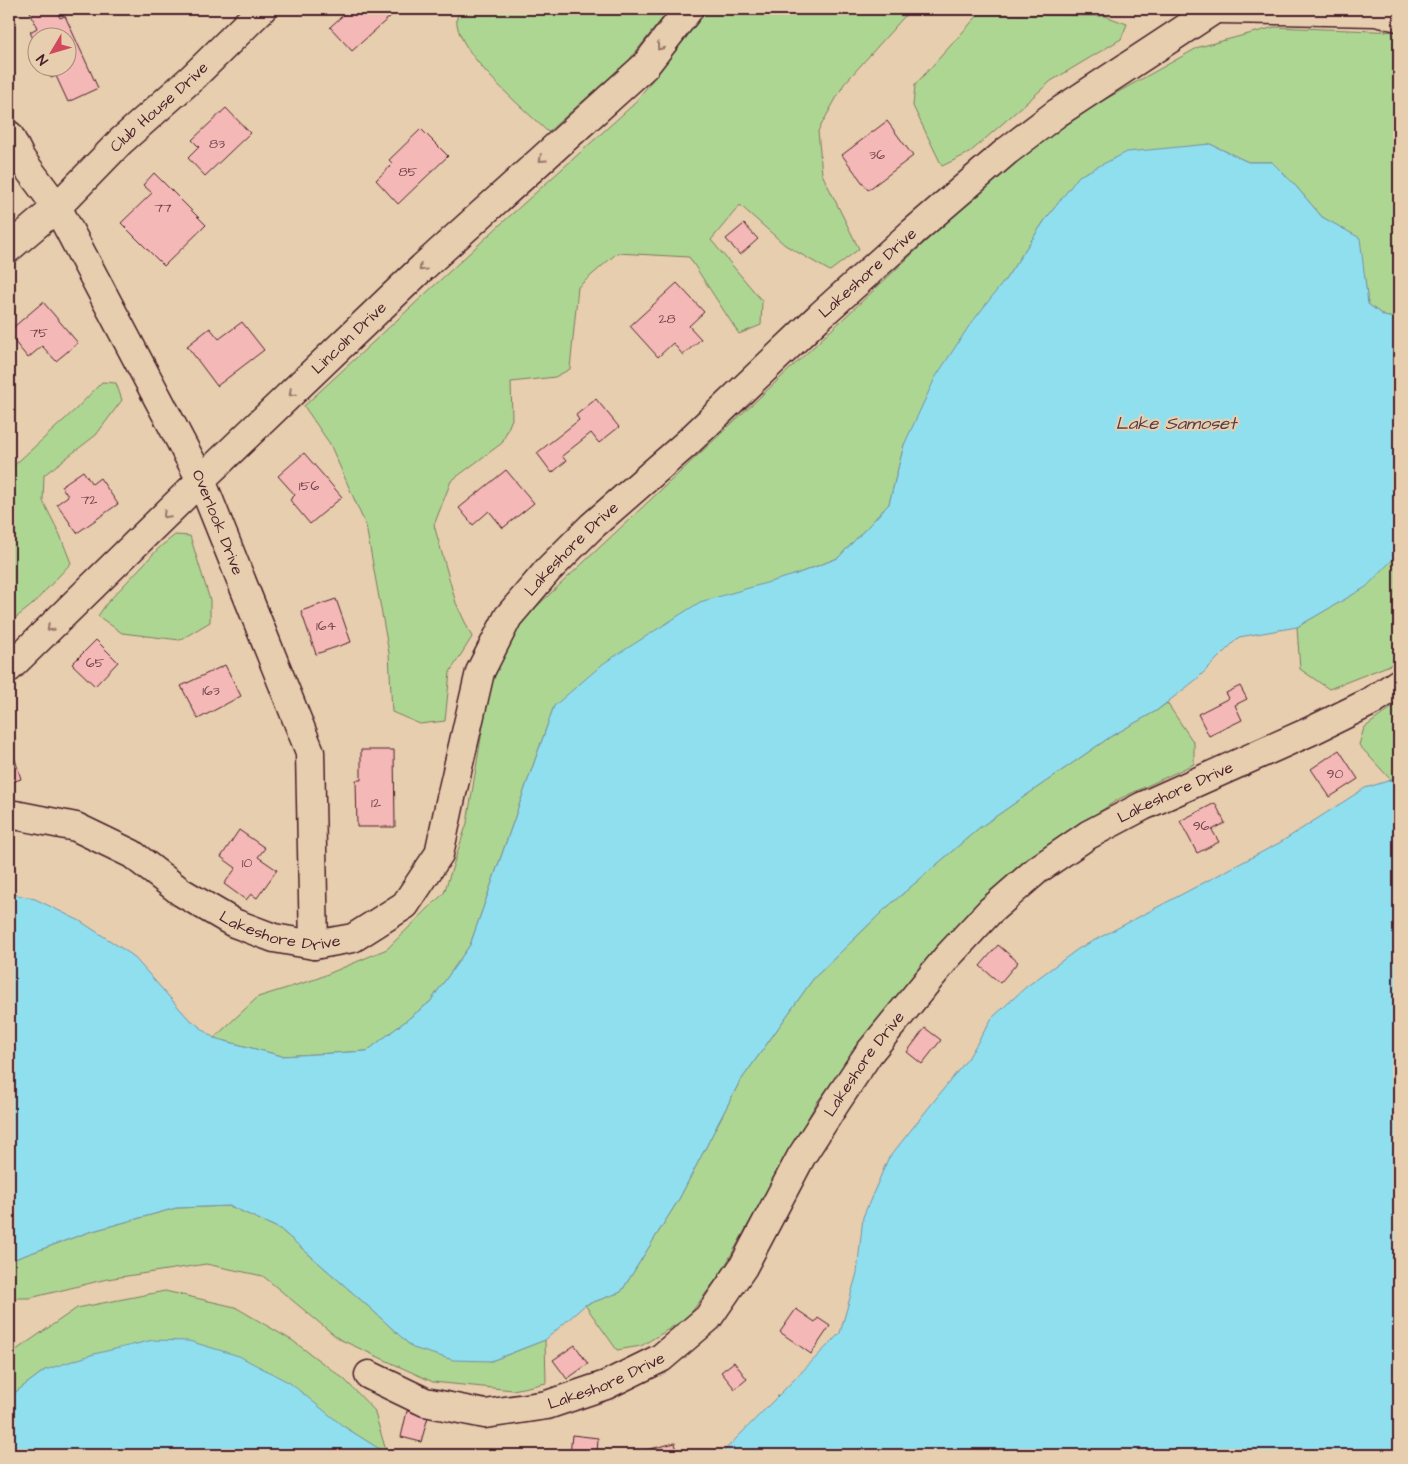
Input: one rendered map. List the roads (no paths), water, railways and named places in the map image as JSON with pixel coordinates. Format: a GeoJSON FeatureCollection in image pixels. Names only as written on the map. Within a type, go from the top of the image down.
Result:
{"type":"FeatureCollection","features":[{"type":"Feature","properties":{"kind":"street","name":"Club House Drive"},"geometry":{"type":"LineString","coordinates":[[9,248],[57,206],[120,142],[192,78],[262,9]]}},
{"type":"Feature","properties":{"kind":"street","name":"Lincoln Drive"},"geometry":{"type":"LineString","coordinates":[[9,668],[423,267],[645,66],[690,9]]}},
{"type":"Feature","properties":{"kind":"street","name":"Lakeshore Drive"},"geometry":{"type":"LineString","coordinates":[[9,815],[76,827],[132,854],[181,892],[234,923],[274,938],[314,945],[353,938],[405,905],[439,854],[480,672],[508,617],[548,570],[592,526],[686,444],[821,315],[1007,151],[1057,113],[1214,9]]}},
{"type":"Feature","properties":{"kind":"street"},"geometry":{"type":"LineString","coordinates":[[1220,9],[1376,12],[1399,17]]}},
{"type":"Feature","properties":{"kind":"street","name":"Overlook Drive"},"geometry":{"type":"LineString","coordinates":[[9,135],[21,159],[57,206],[201,480],[310,752],[314,945]]}},
{"type":"Feature","properties":{"kind":"street","name":"Lakeshore Drive"},"geometry":{"type":"LineString","coordinates":[[369,1375],[425,1402],[485,1414],[547,1406],[606,1385],[661,1358],[708,1318],[743,1267],[801,1157],[869,1053],[948,956],[990,911],[1037,870],[1088,835],[1143,806],[1313,730],[1370,702],[1399,683]]}},
{"type":"Feature","properties":{"kind":"water","name":"Lake Samoset"},"geometry":{"type":"Polygon","coordinates":[[[1210,144],[1248,162],[1272,162],[1322,217],[1360,238],[1368,304],[1384,316],[1399,319],[1399,553],[1366,587],[1297,627],[1239,637],[1197,679],[1156,711],[1110,737],[979,828],[885,909],[813,979],[739,1083],[679,1199],[621,1292],[585,1305],[545,1340],[491,1361],[453,1360],[413,1348],[280,1229],[230,1206],[176,1208],[89,1232],[9,1261],[9,893],[35,899],[80,921],[132,955],[187,1017],[214,1038],[282,1056],[367,1051],[430,1002],[470,945],[554,706],[604,663],[700,602],[794,575],[838,558],[889,504],[904,445],[935,378],[969,326],[1005,280],[1045,220],[1079,176],[1127,152],[1210,144]]]}},
{"type":"Feature","properties":{"kind":"water"},"geometry":{"type":"Polygon","coordinates":[[[1399,774],[1399,1455],[720,1455],[840,1333],[857,1273],[863,1217],[888,1159],[969,1057],[992,1018],[1026,987],[1078,949],[1281,842],[1365,788],[1391,780],[1399,774]]]}},
{"type":"Feature","properties":{"kind":"water"},"geometry":{"type":"Polygon","coordinates":[[[153,1340],[189,1341],[239,1356],[290,1383],[343,1426],[389,1455],[9,1455],[9,1397],[45,1370],[94,1354],[153,1340]]]}}]}
